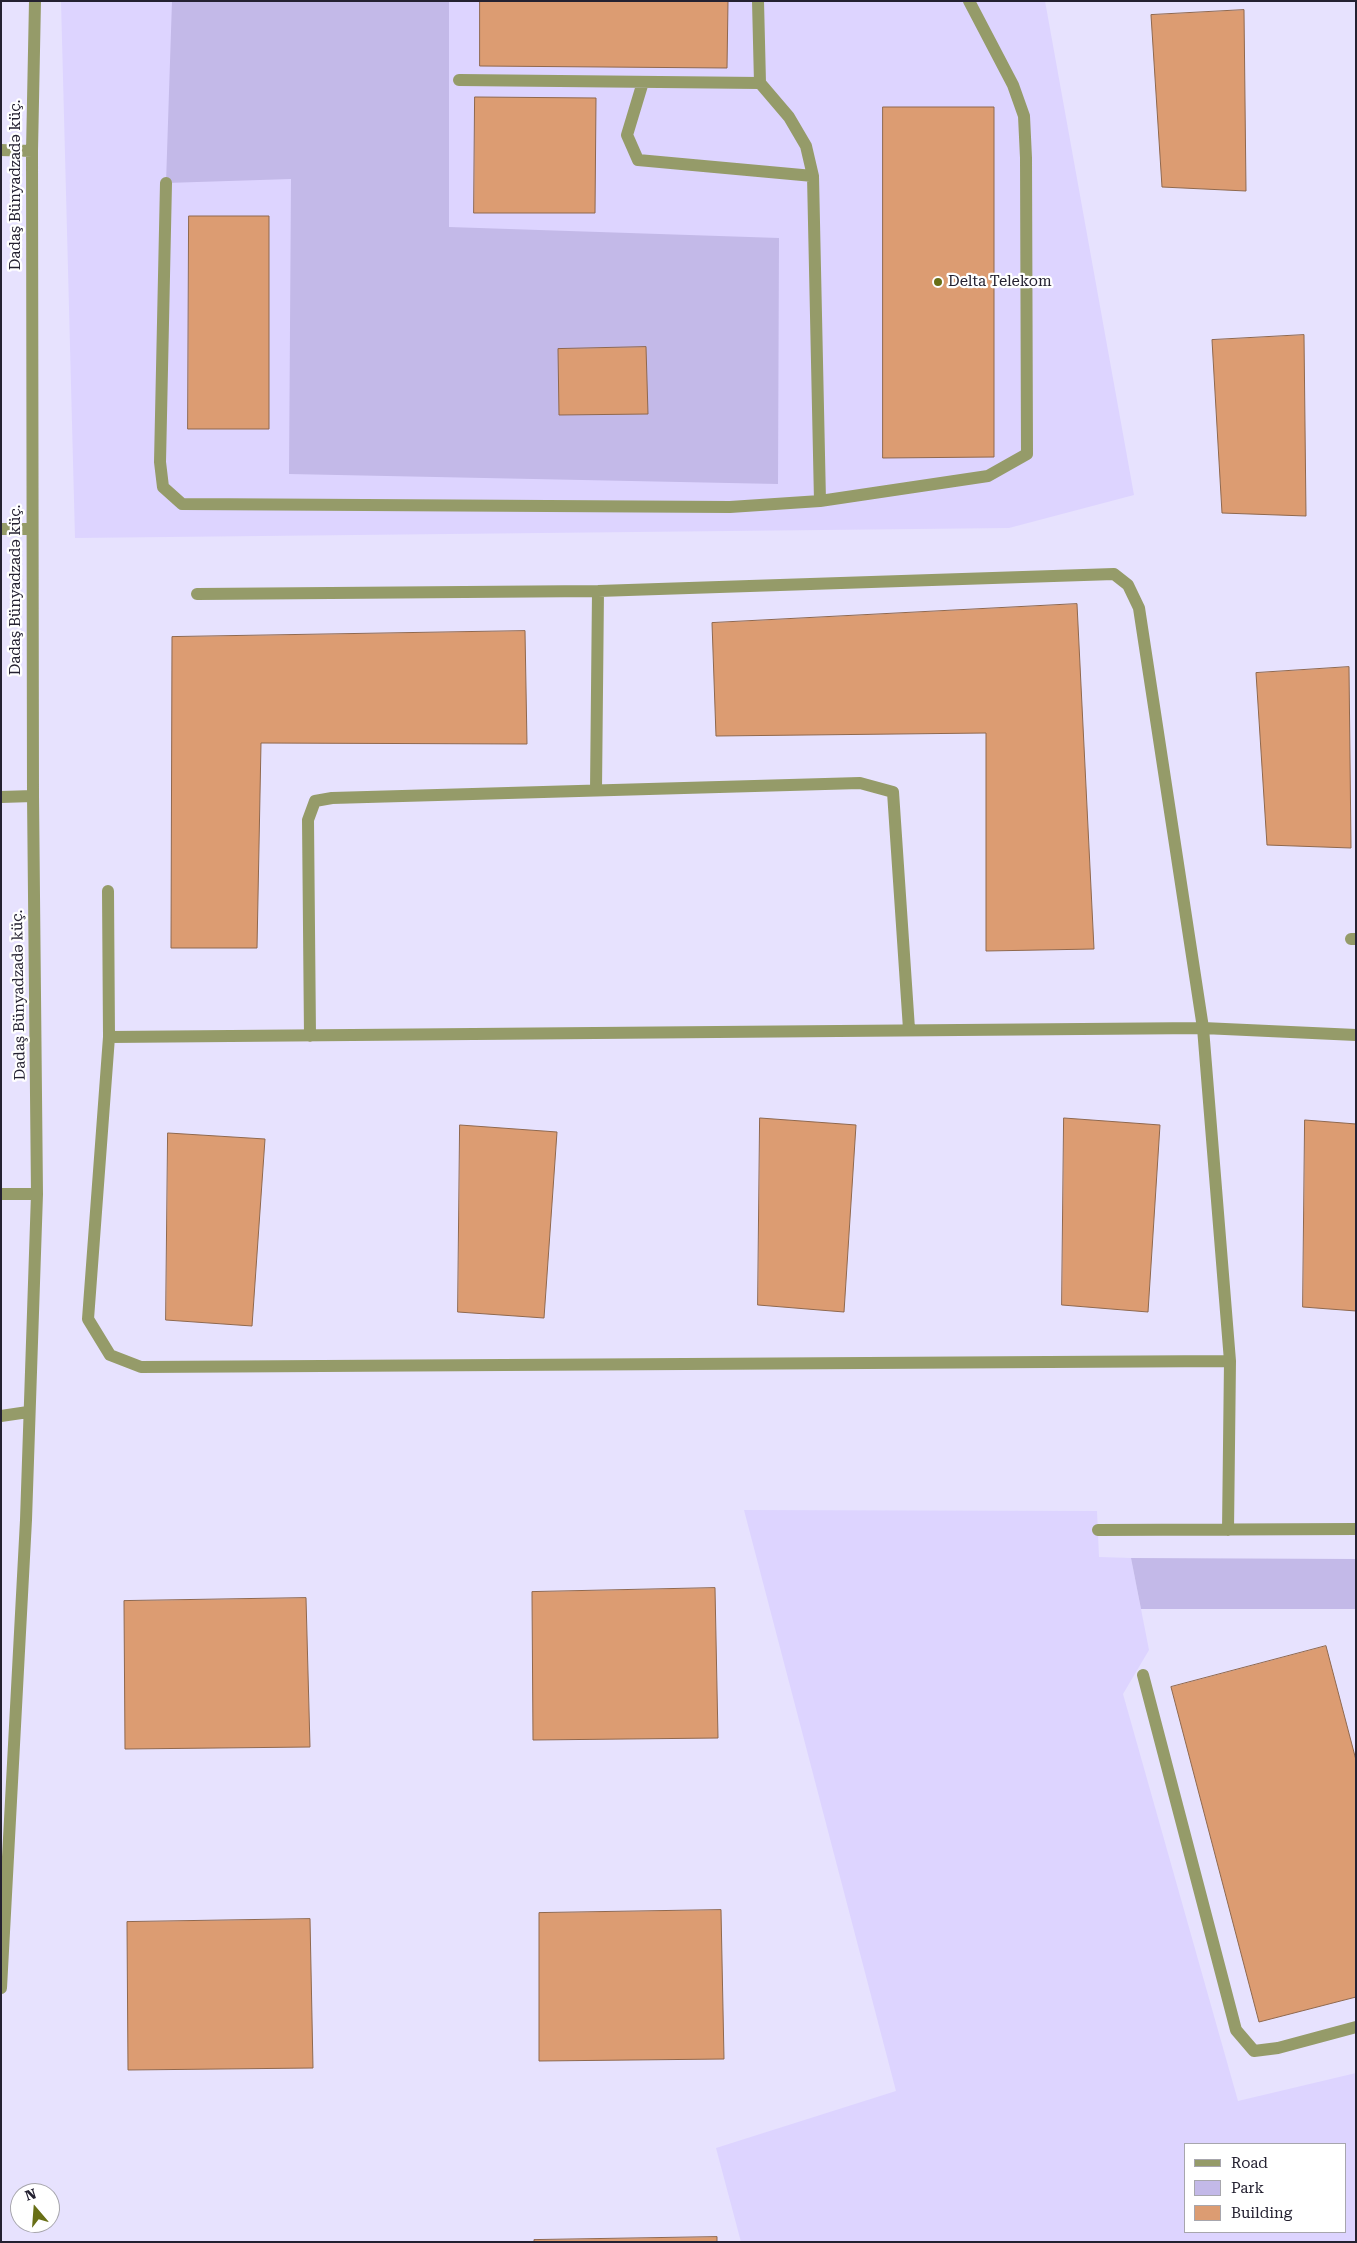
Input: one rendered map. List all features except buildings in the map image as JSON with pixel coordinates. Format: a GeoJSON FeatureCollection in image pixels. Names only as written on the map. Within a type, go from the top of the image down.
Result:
{"type":"FeatureCollection","features":[{"type":"Feature","properties":{"kind":"street","name":"Dadaş Bünyadzadə küç."},"geometry":{"type":"LineString","coordinates":[[1,1988],[26,1520],[28,1412],[37,1194],[32,529],[32,151],[35,1]]}},
{"type":"Feature","properties":{"kind":"street"},"geometry":{"type":"LineString","coordinates":[[758,1],[760,83],[789,117],[806,146],[813,176],[820,501]]}},
{"type":"Feature","properties":{"kind":"street"},"geometry":{"type":"LineString","coordinates":[[166,183],[160,462],[163,487],[182,504],[730,507],[820,501],[988,476],[1027,454],[1026,158],[1024,116],[1013,85],[969,1]]}},
{"type":"Feature","properties":{"kind":"street"},"geometry":{"type":"LineString","coordinates":[[459,80],[760,83]]}},
{"type":"Feature","properties":{"kind":"street"},"geometry":{"type":"LineString","coordinates":[[643,82],[627,135],[638,160],[813,176]]}},
{"type":"Feature","properties":{"kind":"street"},"geometry":{"type":"LineString","coordinates":[[1,150],[32,151]]}},
{"type":"Feature","properties":{"kind":"street"},"geometry":{"type":"LineString","coordinates":[[1,529],[32,529]]}},
{"type":"Feature","properties":{"kind":"street"},"geometry":{"type":"LineString","coordinates":[[197,594],[598,591],[1114,574],[1128,585],[1139,608],[1203,1028],[1230,1361],[1228,1530]]}},
{"type":"Feature","properties":{"kind":"street"},"geometry":{"type":"LineString","coordinates":[[596,790],[598,591]]}},
{"type":"Feature","properties":{"kind":"street"},"geometry":{"type":"LineString","coordinates":[[310,1036],[308,820],[315,801],[332,798],[860,783],[893,792],[910,1029]]}},
{"type":"Feature","properties":{"kind":"street"},"geometry":{"type":"LineString","coordinates":[[1,797],[33,796]]}},
{"type":"Feature","properties":{"kind":"street"},"geometry":{"type":"LineString","coordinates":[[108,891],[109,1037],[88,1320],[110,1356],[142,1367],[1230,1361]]}},
{"type":"Feature","properties":{"kind":"street"},"geometry":{"type":"LineString","coordinates":[[109,1037],[1203,1028],[1356,1035]]}},
{"type":"Feature","properties":{"kind":"street"},"geometry":{"type":"LineString","coordinates":[[1,1194],[37,1194]]}},
{"type":"Feature","properties":{"kind":"street"},"geometry":{"type":"LineString","coordinates":[[1,1416],[28,1412]]}},
{"type":"Feature","properties":{"kind":"street"},"geometry":{"type":"LineString","coordinates":[[1098,1530],[1356,1529]]}},
{"type":"Feature","properties":{"kind":"street"},"geometry":{"type":"LineString","coordinates":[[1143,1675],[1236,2030],[1254,2051],[1278,2048],[1356,2027]]}},
{"type":"Feature","properties":{"kind":"shaded area"},"geometry":{"type":"Polygon","coordinates":[[[61,1],[1045,1],[1134,495],[1009,528],[75,538],[61,1]]]}},
{"type":"Feature","properties":{"kind":"shaded area"},"geometry":{"type":"Polygon","coordinates":[[[744,1510],[1097,1511],[1099,1557],[1131,1558],[1149,1650],[1123,1694],[1238,2101],[1356,2073],[1356,2242],[741,2242],[716,2148],[896,2091],[744,1510]]]}},
{"type":"Feature","properties":{"kind":"green space"},"geometry":{"type":"Polygon","coordinates":[[[172,1],[449,1],[449,227],[779,238],[778,484],[289,474],[291,179],[166,183],[172,1]]]}},
{"type":"Feature","properties":{"kind":"green space"},"geometry":{"type":"Polygon","coordinates":[[[1131,1558],[1356,1559],[1356,1609],[1141,1609],[1131,1558]]]}},
{"type":"Feature","properties":{"kind":"place","name":"Delta Telekom"},"geometry":{"type":"Point","coordinates":[938,282]}}]}
